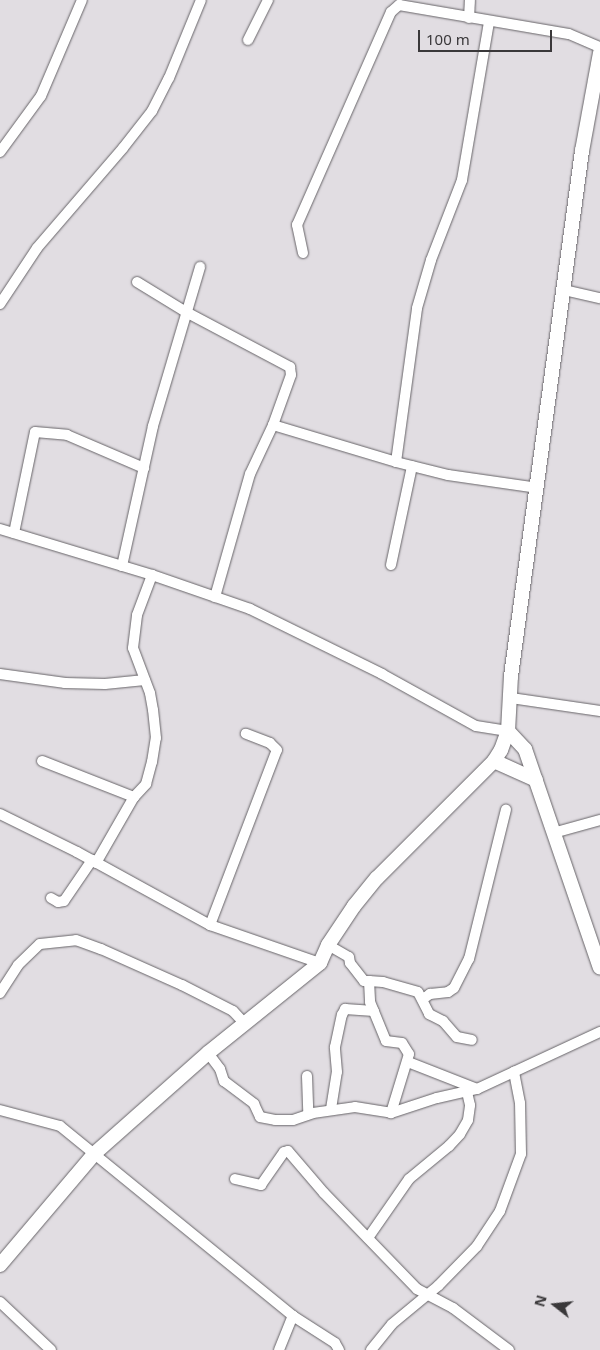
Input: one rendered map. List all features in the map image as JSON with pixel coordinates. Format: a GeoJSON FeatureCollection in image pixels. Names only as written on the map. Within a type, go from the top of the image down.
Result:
{"type":"FeatureCollection","features":[{"type":"Feature","properties":{"kind":"main road"},"geometry":{"type":"LineString","coordinates":[[0,1265],[95,1152],[208,1053],[320,963],[328,945],[354,906],[376,878],[494,761],[501,750],[508,730],[511,676],[538,488],[582,152],[600,53]]}},
{"type":"Feature","properties":{"kind":"main road"},"geometry":{"type":"LineString","coordinates":[[508,730],[525,749],[600,968]]}},
{"type":"Feature","properties":{"kind":"main road"},"geometry":{"type":"LineString","coordinates":[[494,761],[536,780]]}},
{"type":"Feature","properties":{"kind":"street"},"geometry":{"type":"LineString","coordinates":[[0,152],[41,96],[82,0]]}},
{"type":"Feature","properties":{"kind":"street"},"geometry":{"type":"LineString","coordinates":[[0,304],[37,248],[124,148],[152,111],[169,78],[201,0]]}},
{"type":"Feature","properties":{"kind":"street"},"geometry":{"type":"LineString","coordinates":[[248,40],[268,0]]}},
{"type":"Feature","properties":{"kind":"street"},"geometry":{"type":"LineString","coordinates":[[469,18],[470,0]]}},
{"type":"Feature","properties":{"kind":"street"},"geometry":{"type":"LineString","coordinates":[[303,253],[298,225],[391,12],[399,6],[569,34],[600,46]]}},
{"type":"Feature","properties":{"kind":"street"},"geometry":{"type":"LineString","coordinates":[[396,462],[417,308],[431,260],[462,180],[489,22]]}},
{"type":"Feature","properties":{"kind":"street"},"geometry":{"type":"LineString","coordinates":[[122,566],[153,426],[200,267]]}},
{"type":"Feature","properties":{"kind":"street"},"geometry":{"type":"LineString","coordinates":[[137,282],[186,312],[290,367],[291,375],[273,425],[250,474],[215,597]]}},
{"type":"Feature","properties":{"kind":"street"},"geometry":{"type":"LineString","coordinates":[[564,290],[600,298]]}},
{"type":"Feature","properties":{"kind":"street"},"geometry":{"type":"LineString","coordinates":[[273,425],[396,462],[448,475],[538,488]]}},
{"type":"Feature","properties":{"kind":"street"},"geometry":{"type":"LineString","coordinates":[[14,533],[35,432],[67,435],[144,468]]}},
{"type":"Feature","properties":{"kind":"street"},"geometry":{"type":"LineString","coordinates":[[391,565],[412,466]]}},
{"type":"Feature","properties":{"kind":"street"},"geometry":{"type":"LineString","coordinates":[[0,529],[152,575],[250,609],[382,674],[476,726],[508,730]]}},
{"type":"Feature","properties":{"kind":"street"},"geometry":{"type":"LineString","coordinates":[[51,898],[58,902],[64,901],[94,862],[134,798],[146,784],[156,738],[150,693],[133,648],[137,615],[152,575]]}},
{"type":"Feature","properties":{"kind":"street"},"geometry":{"type":"LineString","coordinates":[[0,674],[65,683],[104,684],[145,680]]}},
{"type":"Feature","properties":{"kind":"street"},"geometry":{"type":"LineString","coordinates":[[511,698],[600,711]]}},
{"type":"Feature","properties":{"kind":"street"},"geometry":{"type":"LineString","coordinates":[[210,925],[277,750],[270,743],[246,734]]}},
{"type":"Feature","properties":{"kind":"street"},"geometry":{"type":"LineString","coordinates":[[42,761],[134,798]]}},
{"type":"Feature","properties":{"kind":"street"},"geometry":{"type":"LineString","coordinates":[[423,999],[430,994],[448,992],[454,988],[469,959],[506,809]]}},
{"type":"Feature","properties":{"kind":"street"},"geometry":{"type":"LineString","coordinates":[[0,814],[210,925],[320,963]]}},
{"type":"Feature","properties":{"kind":"street"},"geometry":{"type":"LineString","coordinates":[[553,833],[600,820]]}},
{"type":"Feature","properties":{"kind":"street"},"geometry":{"type":"LineString","coordinates":[[0,992],[18,965],[40,944],[76,940],[182,985],[233,1011],[245,1024]]}},
{"type":"Feature","properties":{"kind":"street"},"geometry":{"type":"LineString","coordinates":[[328,945],[349,958],[350,963],[364,981],[383,982],[418,992],[429,1014],[443,1021],[457,1037],[472,1040]]}},
{"type":"Feature","properties":{"kind":"street"},"geometry":{"type":"LineString","coordinates":[[369,981],[370,1002],[386,1041],[402,1043],[409,1054],[391,1113]]}},
{"type":"Feature","properties":{"kind":"street"},"geometry":{"type":"LineString","coordinates":[[331,1109],[337,1072],[335,1047],[342,1015],[345,1009],[374,1011]]}},
{"type":"Feature","properties":{"kind":"street"},"geometry":{"type":"LineString","coordinates":[[208,1053],[220,1068],[224,1081],[254,1104],[260,1117],[275,1120],[293,1120],[308,1114],[331,1109],[356,1107],[391,1113],[437,1098],[472,1091],[600,1032]]}},
{"type":"Feature","properties":{"kind":"street"},"geometry":{"type":"LineString","coordinates":[[408,1062],[472,1091]]}},
{"type":"Feature","properties":{"kind":"street"},"geometry":{"type":"LineString","coordinates":[[371,1350],[392,1324],[438,1286],[477,1246],[500,1211],[521,1154],[520,1103],[514,1072]]}},
{"type":"Feature","properties":{"kind":"street"},"geometry":{"type":"LineString","coordinates":[[308,1076],[308,1114]]}},
{"type":"Feature","properties":{"kind":"street"},"geometry":{"type":"LineString","coordinates":[[368,1238],[409,1179],[449,1146],[460,1134],[468,1120],[472,1091]]}},
{"type":"Feature","properties":{"kind":"street"},"geometry":{"type":"LineString","coordinates":[[0,1110],[60,1126],[95,1152],[293,1316],[335,1343],[340,1350]]}},
{"type":"Feature","properties":{"kind":"street"},"geometry":{"type":"LineString","coordinates":[[235,1179],[261,1185],[284,1152],[288,1151],[324,1193],[417,1289],[453,1308],[509,1350]]}},
{"type":"Feature","properties":{"kind":"street"},"geometry":{"type":"LineString","coordinates":[[0,1302],[51,1350]]}},
{"type":"Feature","properties":{"kind":"street"},"geometry":{"type":"LineString","coordinates":[[279,1350],[293,1316]]}}]}
